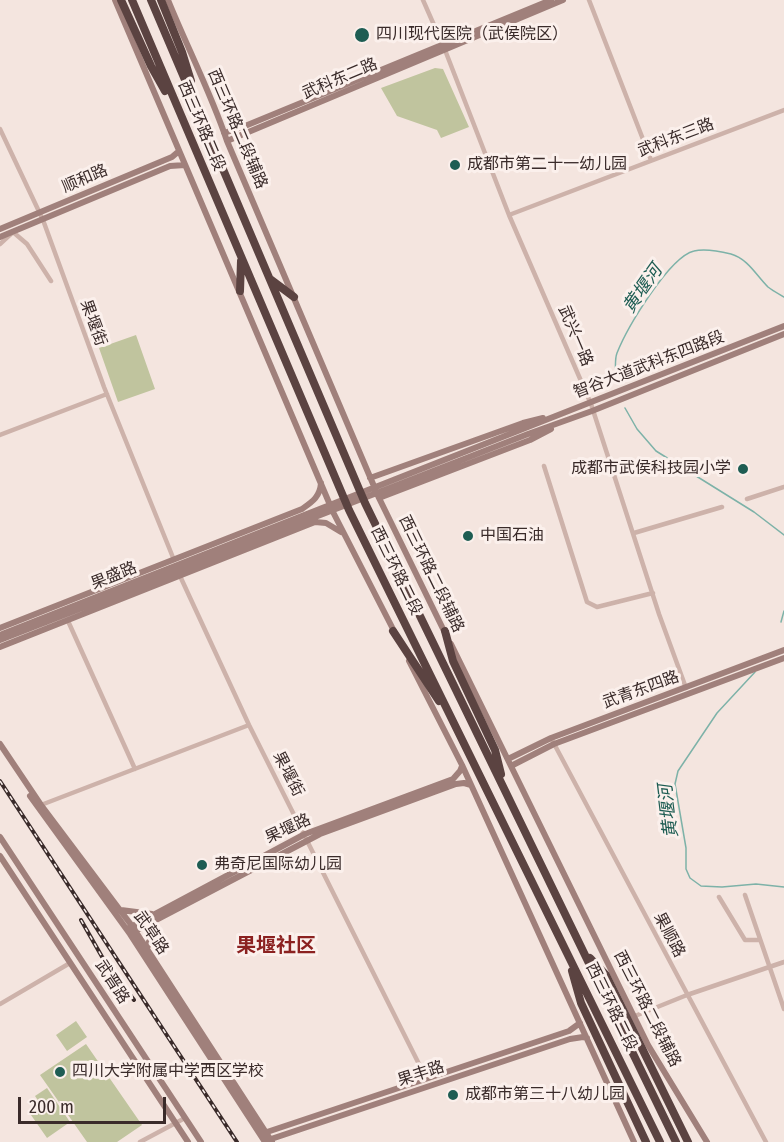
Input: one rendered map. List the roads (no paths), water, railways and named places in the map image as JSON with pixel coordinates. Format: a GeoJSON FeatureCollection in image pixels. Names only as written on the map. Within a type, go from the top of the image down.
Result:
{"type":"FeatureCollection","features":[{"type":"Feature","properties":{"kind":"highway","name":"西三环路二段"},"geometry":{"type":"LineString","coordinates":[[132,0],[349,510],[660,1142]]}},
{"type":"Feature","properties":{"kind":"highway","name":"西三环路二段"},"geometry":{"type":"LineString","coordinates":[[151,0],[365,503],[676,1142]]}},
{"type":"Feature","properties":{"kind":"highway"},"geometry":{"type":"LineString","coordinates":[[161,0],[182,52],[201,118]]}},
{"type":"Feature","properties":{"kind":"highway"},"geometry":{"type":"LineString","coordinates":[[120,2],[151,66],[185,125]]}},
{"type":"Feature","properties":{"kind":"highway"},"geometry":{"type":"LineString","coordinates":[[240,291],[241,257]]}},
{"type":"Feature","properties":{"kind":"highway"},"geometry":{"type":"LineString","coordinates":[[269,278],[294,297]]}},
{"type":"Feature","properties":{"kind":"highway"},"geometry":{"type":"LineString","coordinates":[[393,631],[461,735]]}},
{"type":"Feature","properties":{"kind":"highway"},"geometry":{"type":"LineString","coordinates":[[445,631],[453,661],[495,750],[506,792]]}},
{"type":"Feature","properties":{"kind":"highway"},"geometry":{"type":"LineString","coordinates":[[582,948],[606,975],[688,1142]]}},
{"type":"Feature","properties":{"kind":"highway"},"geometry":{"type":"LineString","coordinates":[[568,953],[580,1004],[591,1035],[646,1142]]}},
{"type":"Feature","properties":{"kind":"street","name":"西三环路二段辅路"},"geometry":{"type":"LineString","coordinates":[[168,0],[217,111],[227,141],[379,498],[634,1016],[665,1074],[707,1142]]}},
{"type":"Feature","properties":{"kind":"street","name":"武兴一路"},"geometry":{"type":"LineString","coordinates":[[423,0],[444,47],[509,215],[592,407],[686,688]]}},
{"type":"Feature","properties":{"kind":"street","name":"武科东二路"},"geometry":{"type":"LineString","coordinates":[[227,141],[551,0]]}},
{"type":"Feature","properties":{"kind":"street","name":"武科东二路"},"geometry":{"type":"LineString","coordinates":[[224,133],[563,0]]}},
{"type":"Feature","properties":{"kind":"street"},"geometry":{"type":"LineString","coordinates":[[589,0],[651,160]]}},
{"type":"Feature","properties":{"kind":"street"},"geometry":{"type":"LineString","coordinates":[[120,2],[179,151],[321,483],[462,765],[580,1023],[591,1035],[634,1142]]}},
{"type":"Feature","properties":{"kind":"street","name":"武科东三路"},"geometry":{"type":"LineString","coordinates":[[509,215],[784,110]]}},
{"type":"Feature","properties":{"kind":"street","name":"果堰街"},"geometry":{"type":"LineString","coordinates":[[0,129],[41,216],[106,394],[174,560]]}},
{"type":"Feature","properties":{"kind":"street","name":"顺和路"},"geometry":{"type":"LineString","coordinates":[[0,237],[41,216],[167,160],[179,151]]}},
{"type":"Feature","properties":{"kind":"street","name":"顺和路"},"geometry":{"type":"LineString","coordinates":[[0,229],[41,216],[170,166],[185,165]]}},
{"type":"Feature","properties":{"kind":"street"},"geometry":{"type":"LineString","coordinates":[[13,232],[27,244],[51,281]]}},
{"type":"Feature","properties":{"kind":"street","name":"顺和路"},"geometry":{"type":"LineString","coordinates":[[0,244],[13,232]]}},
{"type":"Feature","properties":{"kind":"street","name":"智谷大道武科东四路段"},"geometry":{"type":"LineString","coordinates":[[592,407],[784,327]]}},
{"type":"Feature","properties":{"kind":"street","name":"智谷大道武科东四路段"},"geometry":{"type":"LineString","coordinates":[[526,432],[564,413],[592,407],[784,333]]}},
{"type":"Feature","properties":{"kind":"street"},"geometry":{"type":"LineString","coordinates":[[0,435],[106,394]]}},
{"type":"Feature","properties":{"kind":"street"},"geometry":{"type":"LineString","coordinates":[[379,498],[530,440],[592,407]]}},
{"type":"Feature","properties":{"kind":"street"},"geometry":{"type":"LineString","coordinates":[[370,478],[523,423],[564,413]]}},
{"type":"Feature","properties":{"kind":"street"},"geometry":{"type":"LineString","coordinates":[[526,432],[570,419]]}},
{"type":"Feature","properties":{"kind":"street","name":"果盛路"},"geometry":{"type":"LineString","coordinates":[[0,635],[123,590],[526,432]]}},
{"type":"Feature","properties":{"kind":"street"},"geometry":{"type":"LineString","coordinates":[[544,466],[587,602],[597,606],[653,593]]}},
{"type":"Feature","properties":{"kind":"street"},"geometry":{"type":"LineString","coordinates":[[0,628],[302,509],[314,501],[319,494],[321,483]]}},
{"type":"Feature","properties":{"kind":"street"},"geometry":{"type":"LineString","coordinates":[[747,499],[784,487]]}},
{"type":"Feature","properties":{"kind":"street"},"geometry":{"type":"LineString","coordinates":[[634,534],[722,507]]}},
{"type":"Feature","properties":{"kind":"street"},"geometry":{"type":"LineString","coordinates":[[0,647],[315,522],[320,521],[333,525],[346,537]]}},
{"type":"Feature","properties":{"kind":"street"},"geometry":{"type":"LineString","coordinates":[[105,606],[153,568]]}},
{"type":"Feature","properties":{"kind":"street","name":"果堰街"},"geometry":{"type":"LineString","coordinates":[[180,576],[249,725],[426,1078]]}},
{"type":"Feature","properties":{"kind":"street"},"geometry":{"type":"LineString","coordinates":[[101,589],[123,590],[158,585]]}},
{"type":"Feature","properties":{"kind":"street"},"geometry":{"type":"LineString","coordinates":[[0,640],[123,590]]}},
{"type":"Feature","properties":{"kind":"street"},"geometry":{"type":"LineString","coordinates":[[68,621],[135,769]]}},
{"type":"Feature","properties":{"kind":"street","name":"武青东四路"},"geometry":{"type":"LineString","coordinates":[[508,759],[784,651]]}},
{"type":"Feature","properties":{"kind":"street","name":"武青东四路"},"geometry":{"type":"LineString","coordinates":[[512,766],[553,741],[784,658]]}},
{"type":"Feature","properties":{"kind":"street"},"geometry":{"type":"LineString","coordinates":[[41,805],[249,725]]}},
{"type":"Feature","properties":{"kind":"street","name":"果顺路"},"geometry":{"type":"LineString","coordinates":[[553,741],[766,1142]]}},
{"type":"Feature","properties":{"kind":"street","name":"武草路"},"geometry":{"type":"LineString","coordinates":[[0,744],[41,805],[120,910],[264,1133]]}},
{"type":"Feature","properties":{"kind":"street","name":"武草路"},"geometry":{"type":"LineString","coordinates":[[0,750],[35,804],[147,950],[268,1141]]}},
{"type":"Feature","properties":{"kind":"street","name":"果堰路"},"geometry":{"type":"LineString","coordinates":[[131,930],[306,837],[453,779],[462,765]]}},
{"type":"Feature","properties":{"kind":"street","name":"果堰路"},"geometry":{"type":"LineString","coordinates":[[306,837],[456,784],[471,785]]}},
{"type":"Feature","properties":{"kind":"street","name":"武晋路"},"geometry":{"type":"LineString","coordinates":[[0,837],[201,1142]]}},
{"type":"Feature","properties":{"kind":"street","name":"武晋路"},"geometry":{"type":"LineString","coordinates":[[0,856],[188,1142]]}},
{"type":"Feature","properties":{"kind":"street"},"geometry":{"type":"LineString","coordinates":[[745,895],[784,1009]]}},
{"type":"Feature","properties":{"kind":"street"},"geometry":{"type":"LineString","coordinates":[[719,897],[745,940],[760,940]]}},
{"type":"Feature","properties":{"kind":"street"},"geometry":{"type":"LineString","coordinates":[[120,910],[154,917],[147,950]]}},
{"type":"Feature","properties":{"kind":"street"},"geometry":{"type":"LineString","coordinates":[[634,1016],[687,995],[784,962]]}},
{"type":"Feature","properties":{"kind":"street"},"geometry":{"type":"LineString","coordinates":[[0,1004],[70,963]]}},
{"type":"Feature","properties":{"kind":"street","name":"果丰路"},"geometry":{"type":"LineString","coordinates":[[264,1133],[569,1031],[580,1023]]}},
{"type":"Feature","properties":{"kind":"street","name":"果丰路"},"geometry":{"type":"LineString","coordinates":[[268,1141],[570,1039],[591,1035]]}},
{"type":"Feature","properties":{"kind":"street"},"geometry":{"type":"LineString","coordinates":[[140,1142],[185,1118]]}},
{"type":"Feature","properties":{"kind":"waterway","name":"黄堰河"},"geometry":{"type":"LineString","coordinates":[[616,380],[617,353],[639,311],[661,279],[684,256],[694,251],[712,250],[737,256],[747,263],[768,287],[784,297]]}},
{"type":"Feature","properties":{"kind":"waterway","name":"黄堰河"},"geometry":{"type":"LineString","coordinates":[[625,408],[637,429],[656,451],[754,512],[784,535]]}},
{"type":"Feature","properties":{"kind":"waterway","name":"黄堰河"},"geometry":{"type":"LineString","coordinates":[[781,622],[784,611]]}},
{"type":"Feature","properties":{"kind":"waterway","name":"黄堰河"},"geometry":{"type":"LineString","coordinates":[[755,672],[717,713],[678,771],[675,784],[686,848],[686,869],[690,878],[701,886],[756,884],[784,887]]}},
{"type":"Feature","properties":{"kind":"railway"},"geometry":{"type":"LineString","coordinates":[[0,781],[237,1142]]}},
{"type":"Feature","properties":{"kind":"railway"},"geometry":{"type":"LineString","coordinates":[[81,920],[105,962],[134,1000]]}},
{"type":"Feature","properties":{"kind":"place","name":"四川现代医院（武侯院区）"},"geometry":{"type":"Point","coordinates":[362,35]}},
{"type":"Feature","properties":{"kind":"place","name":"成都市第二十一幼儿园"},"geometry":{"type":"Point","coordinates":[455,165]}},
{"type":"Feature","properties":{"kind":"place","name":"成都市武侯科技园小学"},"geometry":{"type":"Point","coordinates":[743,469]}},
{"type":"Feature","properties":{"kind":"place","name":"中国石油"},"geometry":{"type":"Point","coordinates":[468,536]}},
{"type":"Feature","properties":{"kind":"place","name":"弗奇尼国际幼儿园"},"geometry":{"type":"Point","coordinates":[202,865]}},
{"type":"Feature","properties":{"kind":"place","name":"四川大学附属中学西区学校"},"geometry":{"type":"Point","coordinates":[60,1072]}},
{"type":"Feature","properties":{"kind":"place","name":"成都市第三十八幼儿园"},"geometry":{"type":"Point","coordinates":[453,1095]}},
{"type":"Feature","properties":{"kind":"district","name":"果堰社区"},"geometry":{"type":"Point","coordinates":[276,946]}}]}
